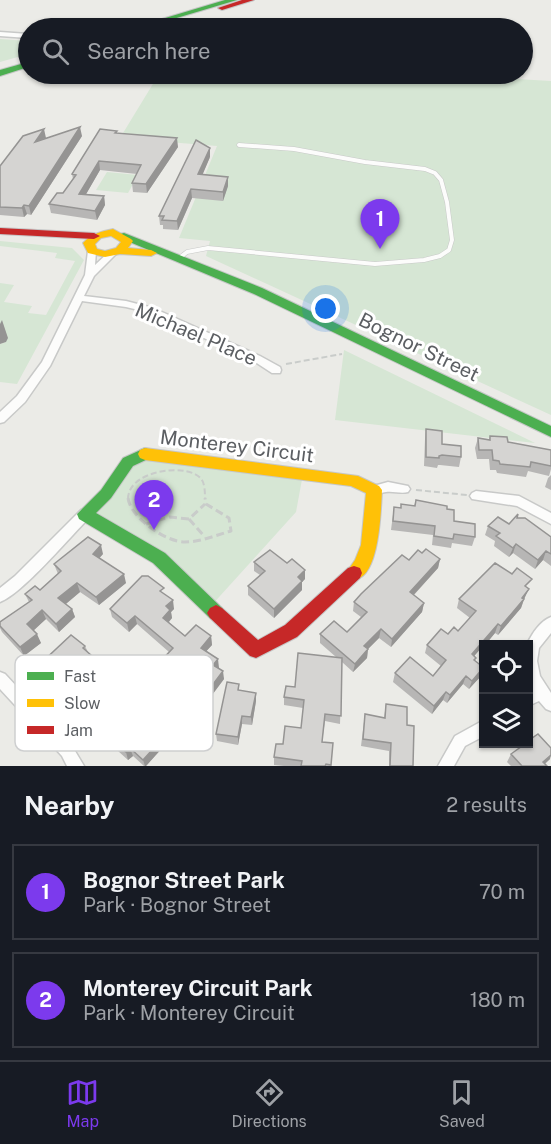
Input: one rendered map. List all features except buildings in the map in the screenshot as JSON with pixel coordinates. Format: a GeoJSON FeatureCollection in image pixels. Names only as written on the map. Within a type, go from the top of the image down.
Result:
{"type":"FeatureCollection","features":[{"type":"Feature","properties":{"kind":"street"},"geometry":{"type":"LineString","coordinates":[[171,18],[233,0]]}},
{"type":"Feature","properties":{"kind":"street"},"geometry":{"type":"LineString","coordinates":[[188,18],[250,0]]}},
{"type":"Feature","properties":{"kind":"street"},"geometry":{"type":"LineString","coordinates":[[0,34],[18,35]]}},
{"type":"Feature","properties":{"kind":"street"},"geometry":{"type":"LineString","coordinates":[[0,68],[18,62]]}},
{"type":"Feature","properties":{"kind":"street"},"geometry":{"type":"LineString","coordinates":[[0,73],[18,68]]}},
{"type":"Feature","properties":{"kind":"street","name":"Bognor Street"},"geometry":{"type":"LineString","coordinates":[[0,231],[39,234],[91,245],[101,254],[142,251],[174,258]]}},
{"type":"Feature","properties":{"kind":"street","name":"Bognor Street"},"geometry":{"type":"LineString","coordinates":[[91,245],[108,232],[124,236],[258,291],[551,432]]}},
{"type":"Feature","properties":{"kind":"street"},"geometry":{"type":"LineString","coordinates":[[0,419],[21,399],[46,363],[90,275],[126,245],[127,241],[124,236]]}},
{"type":"Feature","properties":{"kind":"street"},"geometry":{"type":"LineString","coordinates":[[90,275],[91,245]]}},
{"type":"Feature","properties":{"kind":"street","name":"Michael Place"},"geometry":{"type":"LineString","coordinates":[[78,298],[126,304],[150,310],[256,358],[276,370]]}},
{"type":"Feature","properties":{"kind":"street","name":"Monterey Circuit"},"geometry":{"type":"LineString","coordinates":[[0,596],[20,580],[112,488],[125,465],[133,457],[145,454],[353,480],[374,490],[388,487],[404,489]]}},
{"type":"Feature","properties":{"kind":"street"},"geometry":{"type":"LineString","coordinates":[[85,514],[159,558],[256,650],[291,631],[361,566],[369,550],[374,490]]}},
{"type":"Feature","properties":{"kind":"street"},"geometry":{"type":"LineString","coordinates":[[476,496],[519,501],[551,519]]}},
{"type":"Feature","properties":{"kind":"street"},"geometry":{"type":"LineString","coordinates":[[551,623],[532,647],[531,668],[535,696],[551,704]]}},
{"type":"Feature","properties":{"kind":"street"},"geometry":{"type":"LineString","coordinates":[[0,679],[15,695]]}},
{"type":"Feature","properties":{"kind":"street"},"geometry":{"type":"LineString","coordinates":[[446,766],[460,741],[479,729]]}},
{"type":"Feature","properties":{"kind":"street"},"geometry":{"type":"LineString","coordinates":[[67,751],[76,766]]}},
{"type":"Feature","properties":{"kind":"lane"},"geometry":{"type":"LineString","coordinates":[[174,258],[187,252],[208,248],[375,264],[424,260],[440,255],[448,249],[452,240],[447,202],[441,180],[435,173],[425,169],[365,162],[294,149],[239,145]]}},
{"type":"Feature","properties":{"kind":"path"},"geometry":{"type":"LineString","coordinates":[[276,370],[288,362],[342,354]]}},
{"type":"Feature","properties":{"kind":"path"},"geometry":{"type":"LineString","coordinates":[[164,470],[196,474],[203,481],[206,504],[229,518],[231,531],[180,542],[136,519],[127,503],[128,492],[135,483],[147,474],[164,470]]}},
{"type":"Feature","properties":{"kind":"path"},"geometry":{"type":"LineString","coordinates":[[404,489],[476,496]]}},
{"type":"Feature","properties":{"kind":"path"},"geometry":{"type":"LineString","coordinates":[[146,524],[170,517],[189,519],[206,504]]}},
{"type":"Feature","properties":{"kind":"path"},"geometry":{"type":"LineString","coordinates":[[189,519],[206,538]]}},
{"type":"Feature","properties":{"kind":"green space"},"geometry":{"type":"Polygon","coordinates":[[[0,39],[18,40],[18,57],[0,62],[0,39]]]}},
{"type":"Feature","properties":{"kind":"green space"},"geometry":{"type":"Polygon","coordinates":[[[533,80],[551,81],[551,415],[206,256],[210,241],[179,238],[217,146],[120,138],[153,84],[533,84],[533,80]]]}},
{"type":"Feature","properties":{"kind":"green space"},"geometry":{"type":"Polygon","coordinates":[[[107,172],[138,175],[128,193],[96,190],[107,172]]]}},
{"type":"Feature","properties":{"kind":"green space"},"geometry":{"type":"Polygon","coordinates":[[[0,241],[72,248],[84,260],[17,384],[0,382],[0,344],[6,342],[0,324],[0,283],[14,285],[4,302],[32,306],[28,313],[46,315],[75,261],[55,258],[57,253],[0,246],[0,241]]]}},
{"type":"Feature","properties":{"kind":"green space"},"geometry":{"type":"Polygon","coordinates":[[[344,350],[535,443],[335,420],[344,350]]]}},
{"type":"Feature","properties":{"kind":"green space"},"geometry":{"type":"Polygon","coordinates":[[[133,457],[303,474],[296,512],[210,607],[159,558],[85,514],[133,457]]]}},
{"type":"Feature","properties":{"kind":"traffic: fast"},"geometry":{"type":"LineString","coordinates":[[171,18],[233,0]]}},
{"type":"Feature","properties":{"kind":"traffic: fast"},"geometry":{"type":"LineString","coordinates":[[0,73],[18,68]]}},
{"type":"Feature","properties":{"kind":"traffic: fast"},"geometry":{"type":"LineString","coordinates":[[124,236],[258,291],[551,432]]}},
{"type":"Feature","properties":{"kind":"traffic: fast"},"geometry":{"type":"LineString","coordinates":[[145,454],[128,462],[106,494],[85,514],[159,558],[216,613]]}},
{"type":"Feature","properties":{"kind":"traffic: slow"},"geometry":{"type":"LineString","coordinates":[[120,251],[127,241],[113,232],[97,236],[89,243],[92,251],[105,254],[120,251],[151,253]]}},
{"type":"Feature","properties":{"kind":"traffic: slow"},"geometry":{"type":"LineString","coordinates":[[145,454],[353,480],[374,490],[372,534],[366,555],[354,573]]}},
{"type":"Feature","properties":{"kind":"traffic: jam"},"geometry":{"type":"LineString","coordinates":[[222,8],[250,0]]}},
{"type":"Feature","properties":{"kind":"traffic: jam"},"geometry":{"type":"LineString","coordinates":[[0,231],[94,236]]}},
{"type":"Feature","properties":{"kind":"traffic: jam"},"geometry":{"type":"LineString","coordinates":[[216,613],[256,650],[291,631],[354,573]]}},
{"type":"Feature","properties":{"kind":"place","name":"Bognor Street Park"},"geometry":{"type":"Point","coordinates":[380,249]}},
{"type":"Feature","properties":{"kind":"place","name":"Monterey Circuit Park"},"geometry":{"type":"Point","coordinates":[154,530]}}]}
